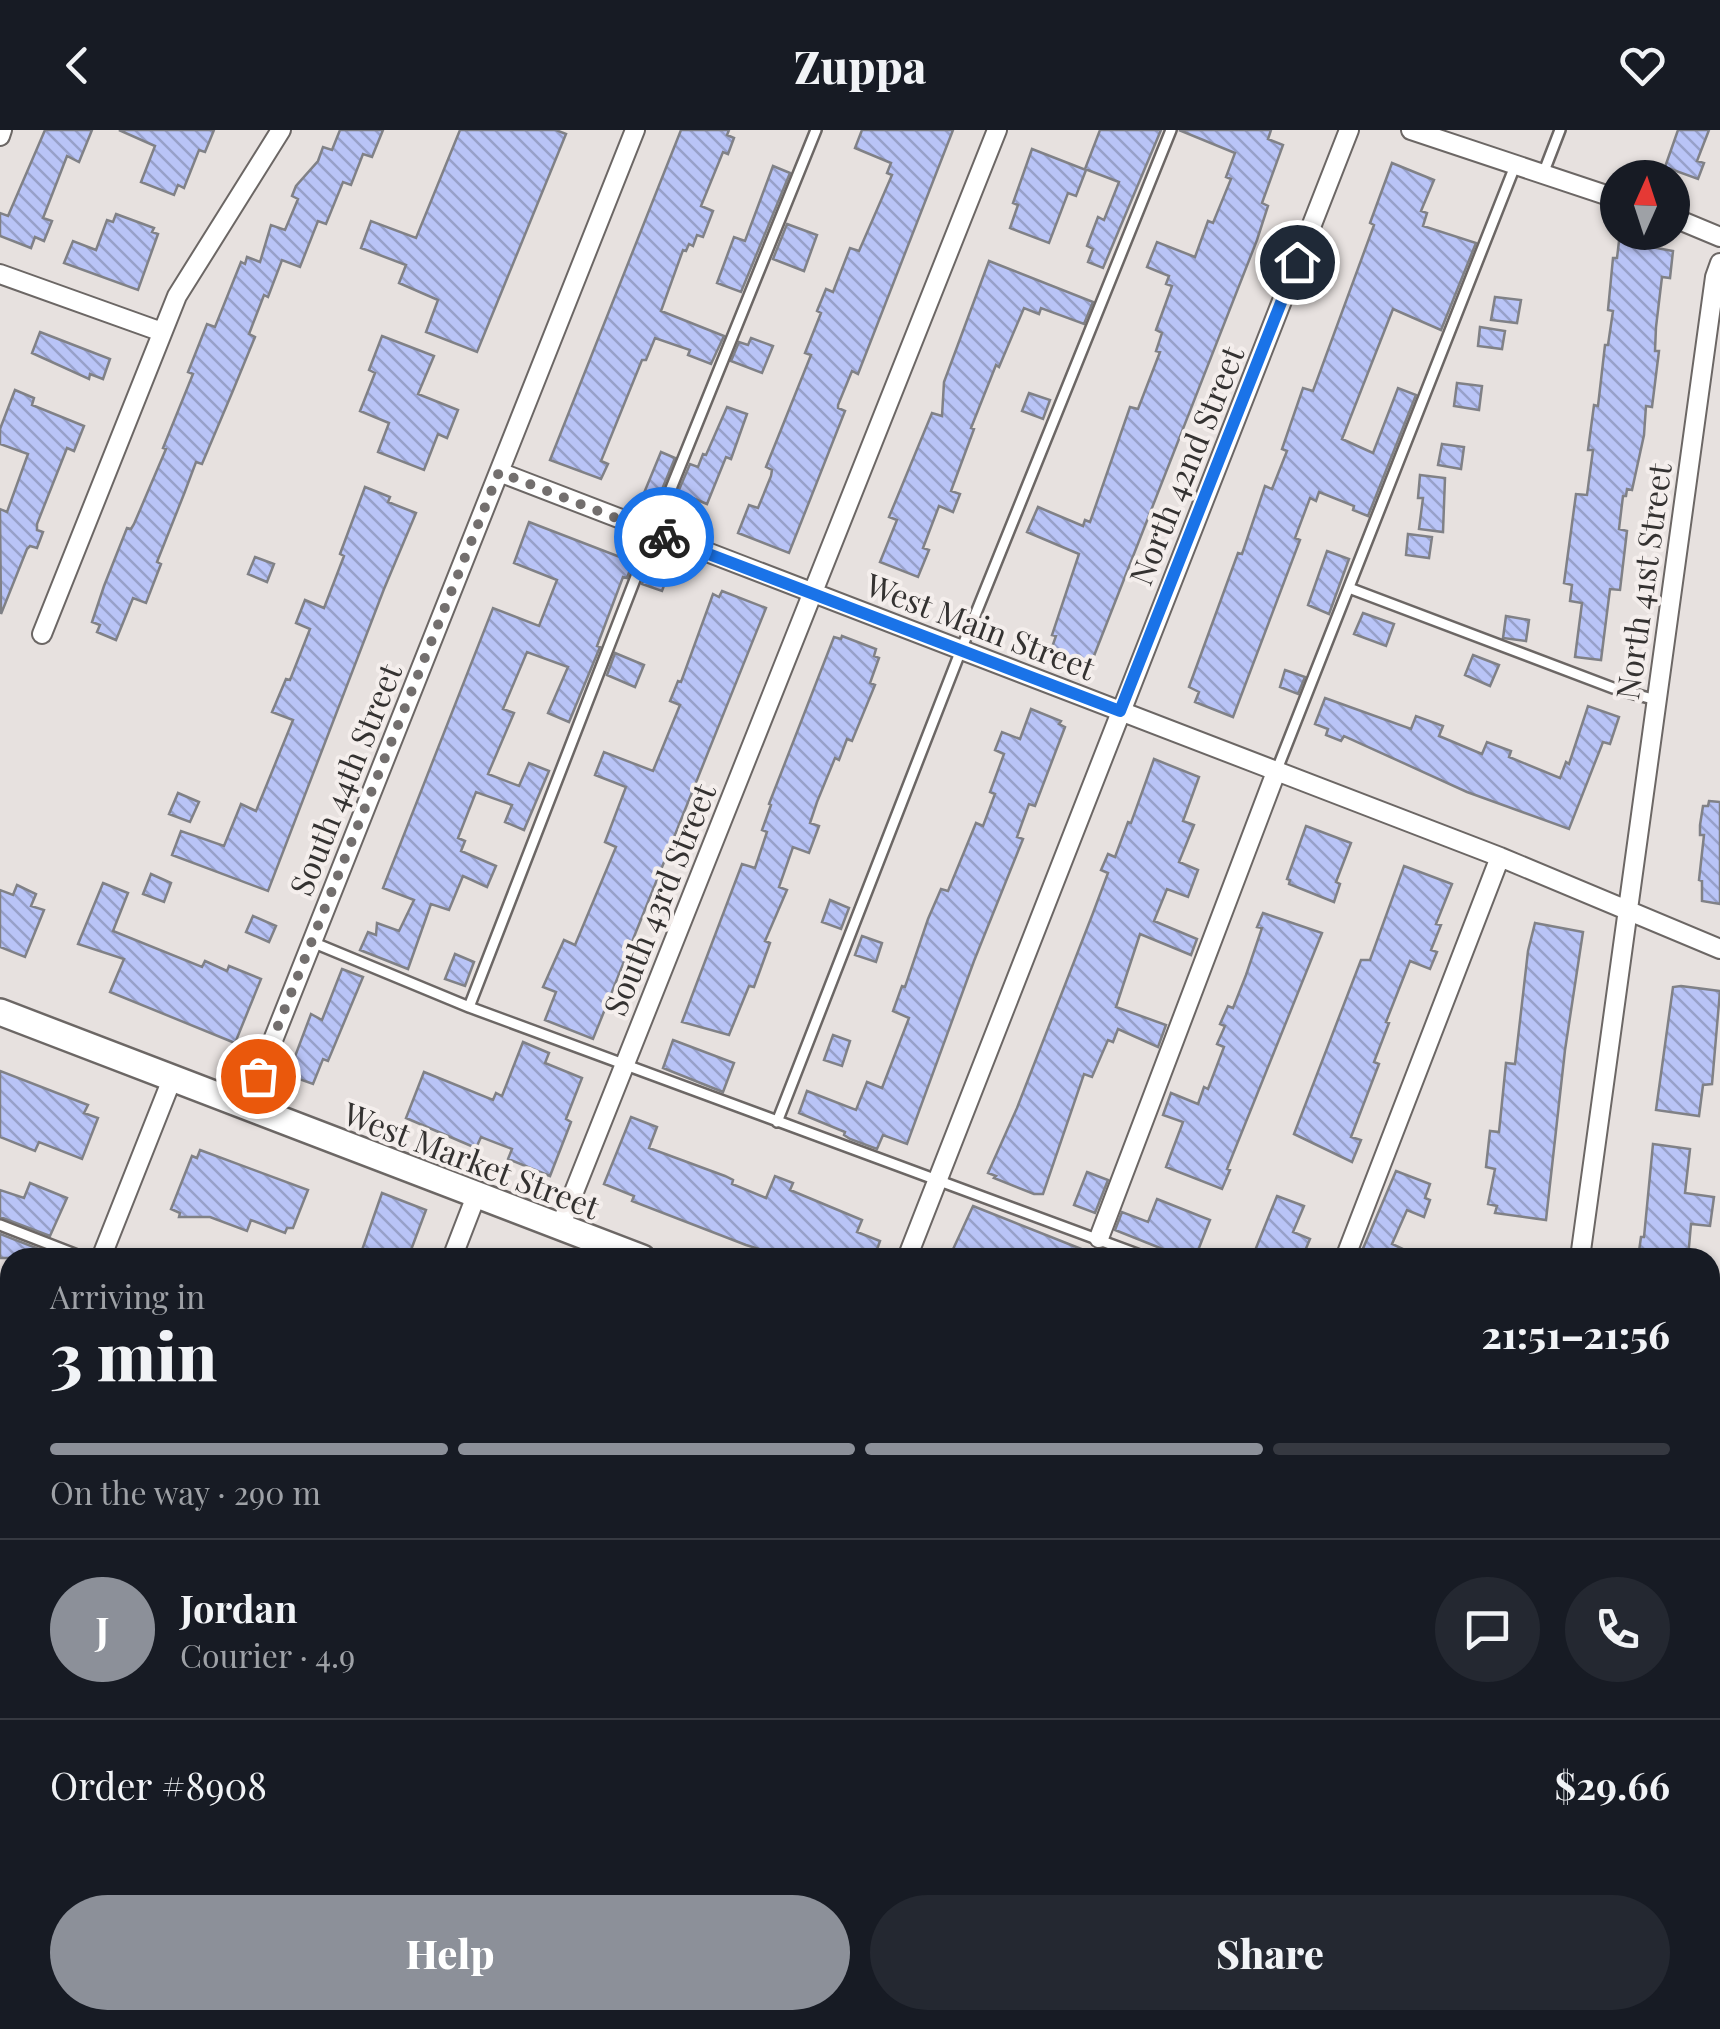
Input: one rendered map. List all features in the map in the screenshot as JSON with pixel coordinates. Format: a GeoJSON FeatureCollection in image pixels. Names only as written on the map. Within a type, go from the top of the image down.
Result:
{"type":"FeatureCollection","features":[{"type":"Feature","properties":{"kind":"street"},"geometry":{"type":"LineString","coordinates":[[42,634],[177,296],[281,130]]}},
{"type":"Feature","properties":{"kind":"street","name":"South 44th Street"},"geometry":{"type":"LineString","coordinates":[[246,1108],[635,130]]}},
{"type":"Feature","properties":{"kind":"street","name":"South 43rd Street"},"geometry":{"type":"LineString","coordinates":[[560,1227],[997,130]]}},
{"type":"Feature","properties":{"kind":"street","name":"North 42nd Street"},"geometry":{"type":"LineString","coordinates":[[911,1248],[1350,130]]}},
{"type":"Feature","properties":{"kind":"street"},"geometry":{"type":"LineString","coordinates":[[1411,130],[1600,193]]}},
{"type":"Feature","properties":{"kind":"street"},"geometry":{"type":"LineString","coordinates":[[1690,224],[1720,237]]}},
{"type":"Feature","properties":{"kind":"street","name":"North 41st Street"},"geometry":{"type":"LineString","coordinates":[[1581,1248],[1720,262]]}},
{"type":"Feature","properties":{"kind":"street"},"geometry":{"type":"LineString","coordinates":[[0,274],[162,332]]}},
{"type":"Feature","properties":{"kind":"street","name":"West Main Street"},"geometry":{"type":"LineString","coordinates":[[499,472],[1500,857],[1720,949]]}},
{"type":"Feature","properties":{"kind":"street"},"geometry":{"type":"LineString","coordinates":[[1099,1238],[1276,772]]}},
{"type":"Feature","properties":{"kind":"street"},"geometry":{"type":"LineString","coordinates":[[1349,1248],[1500,857]]}},
{"type":"Feature","properties":{"kind":"street","name":"West Market Street"},"geometry":{"type":"LineString","coordinates":[[0,1012],[616,1248]]}},
{"type":"Feature","properties":{"kind":"street"},"geometry":{"type":"LineString","coordinates":[[105,1248],[172,1079]]}},
{"type":"Feature","properties":{"kind":"street"},"geometry":{"type":"LineString","coordinates":[[456,1248],[476,1196]]}},
{"type":"Feature","properties":{"kind":"lane"},"geometry":{"type":"LineString","coordinates":[[468,1007],[816,130]]}},
{"type":"Feature","properties":{"kind":"lane"},"geometry":{"type":"LineString","coordinates":[[777,1122],[961,650],[1171,130]]}},
{"type":"Feature","properties":{"kind":"lane"},"geometry":{"type":"LineString","coordinates":[[1543,174],[1560,130]]}},
{"type":"Feature","properties":{"kind":"lane"},"geometry":{"type":"LineString","coordinates":[[1276,772],[1515,166]]}},
{"type":"Feature","properties":{"kind":"lane"},"geometry":{"type":"LineString","coordinates":[[1349,588],[1613,688],[1656,700]]}},
{"type":"Feature","properties":{"kind":"lane"},"geometry":{"type":"LineString","coordinates":[[312,942],[468,1007],[1124,1248]]}},
{"type":"Feature","properties":{"kind":"lane"},"geometry":{"type":"LineString","coordinates":[[0,1225],[59,1248]]}},
{"type":"Feature","properties":{"kind":"building"},"geometry":{"type":"Polygon","coordinates":[[[45,130],[92,130],[79,162],[67,156],[43,218],[52,221],[44,241],[35,237],[31,248],[0,236],[0,213],[8,216],[45,130]]]}},
{"type":"Feature","properties":{"kind":"building"},"geometry":{"type":"Polygon","coordinates":[[[119,130],[214,130],[205,152],[199,150],[184,188],[178,185],[174,195],[141,182],[155,146],[119,130]]]}},
{"type":"Feature","properties":{"kind":"building"},"geometry":{"type":"Polygon","coordinates":[[[340,130],[383,130],[372,157],[363,154],[351,185],[343,182],[326,224],[318,221],[300,267],[282,260],[268,297],[264,295],[249,334],[255,337],[202,464],[196,462],[157,562],[161,564],[146,603],[133,598],[116,640],[97,632],[100,625],[92,622],[104,586],[166,449],[163,448],[193,374],[188,372],[207,324],[215,327],[241,262],[245,264],[247,257],[260,262],[271,225],[285,230],[298,199],[292,196],[296,186],[318,161],[323,147],[332,150],[340,130]]]}},
{"type":"Feature","properties":{"kind":"building"},"geometry":{"type":"Polygon","coordinates":[[[460,130],[556,130],[566,134],[477,352],[426,332],[438,300],[399,283],[406,265],[361,248],[371,221],[416,238],[460,130]]]}},
{"type":"Feature","properties":{"kind":"building"},"geometry":{"type":"Polygon","coordinates":[[[681,130],[729,130],[727,135],[734,138],[728,154],[723,152],[701,206],[713,211],[703,237],[697,235],[693,246],[689,244],[683,250],[661,311],[724,336],[711,364],[688,355],[690,350],[655,338],[646,360],[642,360],[601,461],[608,464],[601,479],[550,460],[681,130]]]}},
{"type":"Feature","properties":{"kind":"building"},"geometry":{"type":"Polygon","coordinates":[[[862,130],[953,130],[858,374],[852,371],[838,405],[845,411],[789,553],[738,533],[749,505],[758,508],[771,476],[772,470],[766,467],[811,355],[805,353],[826,289],[833,292],[850,248],[859,251],[892,175],[887,173],[891,163],[855,148],[862,130]]]}},
{"type":"Feature","properties":{"kind":"building"},"geometry":{"type":"Polygon","coordinates":[[[1100,130],[1161,130],[1103,268],[1088,262],[1093,249],[1087,246],[1098,217],[1104,220],[1119,182],[1085,169],[1100,130]]]}},
{"type":"Feature","properties":{"kind":"building"},"geometry":{"type":"Polygon","coordinates":[[[1179,130],[1271,130],[1268,139],[1283,145],[1262,203],[1268,206],[1257,240],[1090,666],[1051,650],[1056,636],[1052,635],[1079,554],[1027,532],[1038,507],[1083,526],[1085,520],[1090,522],[1130,407],[1138,409],[1160,352],[1156,351],[1162,333],[1156,330],[1172,286],[1166,284],[1169,276],[1147,267],[1157,242],[1195,257],[1208,221],[1213,223],[1231,179],[1226,177],[1235,153],[1179,130]]]}},
{"type":"Feature","properties":{"kind":"building"},"geometry":{"type":"Polygon","coordinates":[[[1678,130],[1709,130],[1697,161],[1704,163],[1698,179],[1690,176],[1690,160],[1667,160],[1678,130]]]}},
{"type":"Feature","properties":{"kind":"building"},"geometry":{"type":"Polygon","coordinates":[[[1032,149],[1086,170],[1076,196],[1068,193],[1049,243],[1010,228],[1018,205],[1013,203],[1032,149]]]}},
{"type":"Feature","properties":{"kind":"building"},"geometry":{"type":"Polygon","coordinates":[[[1392,163],[1434,180],[1421,211],[1427,213],[1423,226],[1476,243],[1441,330],[1393,309],[1342,439],[1373,453],[1398,388],[1416,395],[1368,516],[1319,492],[1316,501],[1310,498],[1295,538],[1300,540],[1233,717],[1195,702],[1199,692],[1189,687],[1265,486],[1272,489],[1287,451],[1282,449],[1303,388],[1313,391],[1374,225],[1370,223],[1392,163]]]}},
{"type":"Feature","properties":{"kind":"building"},"geometry":{"type":"Polygon","coordinates":[[[773,166],[790,173],[741,292],[717,283],[734,237],[745,241],[773,166]]]}},
{"type":"Feature","properties":{"kind":"building"},"geometry":{"type":"Polygon","coordinates":[[[116,214],[154,228],[152,232],[158,234],[138,290],[64,263],[73,241],[96,250],[107,220],[113,222],[116,214]]]}},
{"type":"Feature","properties":{"kind":"building"},"geometry":{"type":"Polygon","coordinates":[[[787,224],[817,235],[804,271],[773,259],[787,224]]]}},
{"type":"Feature","properties":{"kind":"building"},"geometry":{"type":"Polygon","coordinates":[[[1618,250],[1673,251],[1670,278],[1662,277],[1652,407],[1646,406],[1632,490],[1627,489],[1623,496],[1619,529],[1627,531],[1620,590],[1610,589],[1601,660],[1575,657],[1582,603],[1570,601],[1572,585],[1564,583],[1576,494],[1587,495],[1593,450],[1588,450],[1608,345],[1613,311],[1608,310],[1613,258],[1617,258],[1618,250]]]}},
{"type":"Feature","properties":{"kind":"building"},"geometry":{"type":"Polygon","coordinates":[[[989,261],[1093,302],[1084,324],[1041,308],[1039,314],[1024,308],[971,428],[974,429],[951,491],[960,494],[953,512],[939,506],[923,548],[929,550],[918,577],[880,562],[897,520],[889,517],[932,413],[942,416],[944,382],[989,261]]]}},
{"type":"Feature","properties":{"kind":"building"},"geometry":{"type":"Polygon","coordinates":[[[1495,297],[1521,300],[1517,323],[1491,320],[1495,297]]]}},
{"type":"Feature","properties":{"kind":"building"},"geometry":{"type":"Polygon","coordinates":[[[1480,327],[1505,331],[1502,349],[1478,346],[1480,327]]]}},
{"type":"Feature","properties":{"kind":"building"},"geometry":{"type":"Polygon","coordinates":[[[40,332],[110,359],[103,379],[90,374],[89,379],[32,353],[40,332]]]}},
{"type":"Feature","properties":{"kind":"building"},"geometry":{"type":"Polygon","coordinates":[[[382,336],[434,356],[418,394],[458,410],[447,438],[438,434],[424,470],[378,452],[389,423],[360,411],[375,373],[369,370],[382,336]]]}},
{"type":"Feature","properties":{"kind":"building"},"geometry":{"type":"Polygon","coordinates":[[[751,338],[773,346],[762,373],[731,361],[739,342],[748,345],[751,338]]]}},
{"type":"Feature","properties":{"kind":"building"},"geometry":{"type":"Polygon","coordinates":[[[1457,383],[1482,386],[1479,410],[1454,406],[1457,383]]]}},
{"type":"Feature","properties":{"kind":"building"},"geometry":{"type":"Polygon","coordinates":[[[15,390],[34,398],[32,405],[84,426],[74,451],[67,448],[37,524],[37,530],[43,532],[37,548],[27,549],[1,614],[0,509],[7,512],[28,454],[0,444],[0,429],[15,390]]]}},
{"type":"Feature","properties":{"kind":"building"},"geometry":{"type":"Polygon","coordinates":[[[1029,393],[1050,400],[1043,419],[1022,411],[1029,393]]]}},
{"type":"Feature","properties":{"kind":"building"},"geometry":{"type":"Polygon","coordinates":[[[727,407],[747,414],[731,459],[726,457],[707,504],[678,492],[690,464],[698,467],[703,454],[706,455],[727,407]]]}},
{"type":"Feature","properties":{"kind":"building"},"geometry":{"type":"Polygon","coordinates":[[[1442,444],[1464,447],[1461,469],[1438,465],[1442,444]]]}},
{"type":"Feature","properties":{"kind":"building"},"geometry":{"type":"Polygon","coordinates":[[[661,452],[675,458],[658,499],[644,493],[661,452]]]}},
{"type":"Feature","properties":{"kind":"building"},"geometry":{"type":"Polygon","coordinates":[[[1420,475],[1445,478],[1443,532],[1419,529],[1423,498],[1418,498],[1420,475]]]}},
{"type":"Feature","properties":{"kind":"building"},"geometry":{"type":"Polygon","coordinates":[[[365,487],[416,513],[268,891],[172,855],[181,831],[224,846],[241,804],[256,811],[293,720],[272,712],[286,679],[290,680],[310,629],[296,623],[305,600],[324,608],[365,487]]]}},
{"type":"Feature","properties":{"kind":"building"},"geometry":{"type":"Polygon","coordinates":[[[529,522],[633,562],[627,578],[623,577],[569,722],[548,713],[568,667],[527,652],[503,709],[514,713],[488,774],[519,786],[529,763],[549,771],[524,830],[505,822],[512,805],[476,792],[458,838],[465,841],[461,851],[496,866],[487,887],[463,876],[449,910],[431,904],[408,969],[360,950],[368,932],[376,935],[377,923],[399,931],[414,900],[383,888],[493,608],[539,626],[557,580],[514,563],[529,522]]]}},
{"type":"Feature","properties":{"kind":"building"},"geometry":{"type":"Polygon","coordinates":[[[1408,534],[1432,537],[1429,558],[1406,555],[1408,534]]]}},
{"type":"Feature","properties":{"kind":"building"},"geometry":{"type":"Polygon","coordinates":[[[1327,551],[1349,559],[1329,614],[1308,605],[1327,551]]]}},
{"type":"Feature","properties":{"kind":"building"},"geometry":{"type":"Polygon","coordinates":[[[255,557],[274,564],[267,582],[248,574],[255,557]]]}},
{"type":"Feature","properties":{"kind":"building"},"geometry":{"type":"Polygon","coordinates":[[[648,568],[668,575],[662,591],[642,584],[648,568]]]}},
{"type":"Feature","properties":{"kind":"building"},"geometry":{"type":"Polygon","coordinates":[[[722,591],[766,608],[593,1039],[545,1020],[556,992],[543,987],[564,940],[575,945],[616,847],[605,842],[626,787],[595,775],[604,752],[653,771],[680,705],[670,701],[678,681],[681,682],[713,594],[719,597],[722,591]]]}},
{"type":"Feature","properties":{"kind":"building"},"geometry":{"type":"Polygon","coordinates":[[[1363,613],[1394,624],[1386,646],[1354,634],[1363,613]]]}},
{"type":"Feature","properties":{"kind":"building"},"geometry":{"type":"Polygon","coordinates":[[[1506,616],[1529,620],[1526,641],[1503,638],[1506,616]]]}},
{"type":"Feature","properties":{"kind":"building"},"geometry":{"type":"Polygon","coordinates":[[[842,636],[876,649],[874,656],[879,658],[870,683],[875,685],[852,741],[847,739],[839,760],[835,758],[817,802],[810,823],[819,826],[809,853],[793,847],[779,887],[787,890],[765,941],[770,943],[754,987],[749,986],[729,1035],[682,1022],[742,864],[755,868],[767,832],[762,830],[769,804],[834,637],[842,636]]]}},
{"type":"Feature","properties":{"kind":"building"},"geometry":{"type":"Polygon","coordinates":[[[615,653],[644,665],[635,687],[607,675],[615,653]]]}},
{"type":"Feature","properties":{"kind":"building"},"geometry":{"type":"Polygon","coordinates":[[[1473,655],[1499,665],[1490,686],[1465,675],[1473,655]]]}},
{"type":"Feature","properties":{"kind":"building"},"geometry":{"type":"Polygon","coordinates":[[[1285,670],[1305,677],[1298,694],[1280,687],[1285,670]]]}},
{"type":"Feature","properties":{"kind":"building"},"geometry":{"type":"Polygon","coordinates":[[[1325,698],[1411,729],[1416,716],[1443,726],[1439,736],[1482,754],[1487,742],[1511,751],[1509,757],[1560,778],[1566,762],[1569,764],[1588,706],[1619,717],[1610,744],[1603,742],[1569,829],[1467,792],[1344,736],[1341,741],[1326,735],[1328,729],[1315,724],[1325,698]]]}},
{"type":"Feature","properties":{"kind":"building"},"geometry":{"type":"Polygon","coordinates":[[[1031,709],[1061,721],[1059,724],[1065,727],[1035,806],[1029,804],[1017,837],[1023,839],[907,1144],[883,1135],[877,1149],[850,1139],[845,1132],[799,1113],[807,1091],[856,1110],[867,1082],[882,1088],[909,1018],[893,1011],[928,919],[941,889],[948,891],[976,823],[983,826],[1004,754],[995,750],[1002,732],[1020,739],[1031,709]]]}},
{"type":"Feature","properties":{"kind":"building"},"geometry":{"type":"Polygon","coordinates":[[[1154,759],[1199,777],[1183,821],[1194,825],[1179,862],[1198,870],[1188,897],[1167,889],[1154,921],[1197,939],[1191,955],[1140,934],[1116,1007],[1166,1025],[1158,1047],[1118,1029],[1113,1042],[1108,1040],[1092,1077],[1084,1074],[1043,1194],[1034,1194],[988,1173],[1108,873],[1101,870],[1108,854],[1115,857],[1154,759]]]}},
{"type":"Feature","properties":{"kind":"building"},"geometry":{"type":"Polygon","coordinates":[[[178,793],[199,802],[190,822],[169,814],[178,793]]]}},
{"type":"Feature","properties":{"kind":"building"},"geometry":{"type":"Polygon","coordinates":[[[1709,801],[1720,802],[1720,904],[1702,901],[1699,880],[1704,835],[1700,835],[1700,825],[1703,806],[1708,806],[1709,801]]]}},
{"type":"Feature","properties":{"kind":"building"},"geometry":{"type":"Polygon","coordinates":[[[1306,826],[1351,843],[1336,882],[1340,884],[1334,902],[1289,884],[1287,879],[1306,826]]]}},
{"type":"Feature","properties":{"kind":"building"},"geometry":{"type":"Polygon","coordinates":[[[1404,866],[1452,884],[1436,924],[1441,925],[1431,950],[1437,952],[1430,969],[1410,961],[1386,1022],[1389,1023],[1374,1062],[1379,1064],[1351,1137],[1361,1140],[1352,1162],[1294,1134],[1361,960],[1370,960],[1404,866]]]}},
{"type":"Feature","properties":{"kind":"building"},"geometry":{"type":"Polygon","coordinates":[[[151,874],[171,883],[164,902],[143,894],[151,874]]]}},
{"type":"Feature","properties":{"kind":"building"},"geometry":{"type":"Polygon","coordinates":[[[103,883],[128,893],[113,931],[202,967],[205,961],[261,979],[235,1043],[110,992],[124,959],[78,944],[103,883]]]}},
{"type":"Feature","properties":{"kind":"building"},"geometry":{"type":"Polygon","coordinates":[[[17,885],[36,894],[31,906],[44,910],[25,957],[0,947],[0,890],[13,895],[17,885]]]}},
{"type":"Feature","properties":{"kind":"building"},"geometry":{"type":"Polygon","coordinates":[[[830,900],[849,908],[841,929],[822,922],[830,900]]]}},
{"type":"Feature","properties":{"kind":"building"},"geometry":{"type":"Polygon","coordinates":[[[1263,913],[1322,933],[1222,1189],[1166,1167],[1183,1122],[1163,1115],[1171,1093],[1198,1104],[1204,1087],[1208,1089],[1224,1047],[1217,1044],[1225,1026],[1220,1024],[1228,1006],[1233,1008],[1246,975],[1262,928],[1257,927],[1263,913]]]}},
{"type":"Feature","properties":{"kind":"building"},"geometry":{"type":"Polygon","coordinates":[[[253,916],[276,926],[269,942],[246,932],[253,916]]]}},
{"type":"Feature","properties":{"kind":"building"},"geometry":{"type":"Polygon","coordinates":[[[1535,923],[1583,932],[1546,1220],[1495,1213],[1497,1206],[1488,1204],[1495,1169],[1486,1167],[1490,1131],[1499,1132],[1506,1063],[1515,1064],[1535,923]]]}},
{"type":"Feature","properties":{"kind":"building"},"geometry":{"type":"Polygon","coordinates":[[[862,936],[882,943],[876,962],[855,955],[862,936]]]}},
{"type":"Feature","properties":{"kind":"building"},"geometry":{"type":"Polygon","coordinates":[[[455,954],[474,962],[465,986],[445,979],[455,954]]]}},
{"type":"Feature","properties":{"kind":"building"},"geometry":{"type":"Polygon","coordinates":[[[342,969],[363,977],[328,1061],[323,1059],[313,1084],[288,1075],[311,1014],[322,1020],[342,969]]]}},
{"type":"Feature","properties":{"kind":"building"},"geometry":{"type":"Polygon","coordinates":[[[1673,987],[1720,991],[1712,1084],[1703,1085],[1699,1116],[1656,1110],[1673,987]]]}},
{"type":"Feature","properties":{"kind":"building"},"geometry":{"type":"Polygon","coordinates":[[[833,1035],[850,1041],[842,1066],[824,1060],[833,1035]]]}},
{"type":"Feature","properties":{"kind":"building"},"geometry":{"type":"Polygon","coordinates":[[[673,1040],[734,1063],[723,1092],[663,1068],[673,1040]]]}},
{"type":"Feature","properties":{"kind":"building"},"geometry":{"type":"Polygon","coordinates":[[[523,1042],[549,1053],[545,1063],[582,1078],[566,1119],[571,1122],[550,1176],[508,1159],[512,1149],[481,1137],[476,1148],[406,1118],[424,1072],[493,1100],[496,1093],[502,1096],[523,1042]]]}},
{"type":"Feature","properties":{"kind":"building"},"geometry":{"type":"Polygon","coordinates":[[[0,1071],[88,1105],[84,1113],[98,1118],[82,1159],[39,1142],[35,1151],[0,1137],[0,1071]]]}},
{"type":"Feature","properties":{"kind":"building"},"geometry":{"type":"Polygon","coordinates":[[[631,1117],[657,1127],[649,1148],[725,1176],[733,1180],[732,1184],[766,1198],[775,1176],[793,1183],[790,1190],[862,1220],[857,1232],[880,1241],[878,1248],[756,1248],[632,1201],[634,1196],[604,1184],[631,1117]]]}},
{"type":"Feature","properties":{"kind":"building"},"geometry":{"type":"Polygon","coordinates":[[[1653,1144],[1690,1149],[1685,1193],[1714,1197],[1710,1226],[1691,1224],[1689,1248],[1639,1248],[1644,1237],[1653,1144]]]}},
{"type":"Feature","properties":{"kind":"building"},"geometry":{"type":"Polygon","coordinates":[[[200,1150],[308,1190],[293,1228],[287,1228],[285,1233],[251,1220],[247,1231],[210,1217],[179,1217],[180,1213],[171,1209],[192,1156],[197,1158],[200,1150]]]}},
{"type":"Feature","properties":{"kind":"building"},"geometry":{"type":"Polygon","coordinates":[[[1396,1171],[1430,1184],[1424,1217],[1407,1210],[1392,1244],[1401,1248],[1363,1248],[1396,1171]]]}},
{"type":"Feature","properties":{"kind":"building"},"geometry":{"type":"Polygon","coordinates":[[[1087,1172],[1108,1180],[1095,1213],[1074,1205],[1087,1172]]]}},
{"type":"Feature","properties":{"kind":"building"},"geometry":{"type":"Polygon","coordinates":[[[30,1183],[67,1198],[50,1236],[0,1217],[0,1190],[24,1198],[30,1183]]]}},
{"type":"Feature","properties":{"kind":"building"},"geometry":{"type":"Polygon","coordinates":[[[382,1193],[426,1210],[412,1248],[363,1248],[382,1193]]]}},
{"type":"Feature","properties":{"kind":"building"},"geometry":{"type":"Polygon","coordinates":[[[1277,1196],[1304,1206],[1293,1232],[1310,1239],[1306,1248],[1256,1248],[1277,1196]]]}},
{"type":"Feature","properties":{"kind":"building"},"geometry":{"type":"Polygon","coordinates":[[[1157,1199],[1210,1220],[1199,1248],[1160,1248],[1115,1230],[1122,1212],[1148,1222],[1157,1199]]]}},
{"type":"Feature","properties":{"kind":"building"},"geometry":{"type":"Polygon","coordinates":[[[973,1206],[1079,1248],[954,1248],[973,1206]]]}},
{"type":"Feature","properties":{"kind":"building"},"geometry":{"type":"Polygon","coordinates":[[[0,1234],[36,1248],[0,1248],[0,1234]]]}},
{"type":"Feature","properties":{"kind":"way so far"},"geometry":{"type":"LineString","coordinates":[[258,1076],[499,472],[664,537]]}},
{"type":"Feature","properties":{"kind":"route"},"geometry":{"type":"LineString","coordinates":[[664,537],[1120,711],[1297,262]]}}]}
